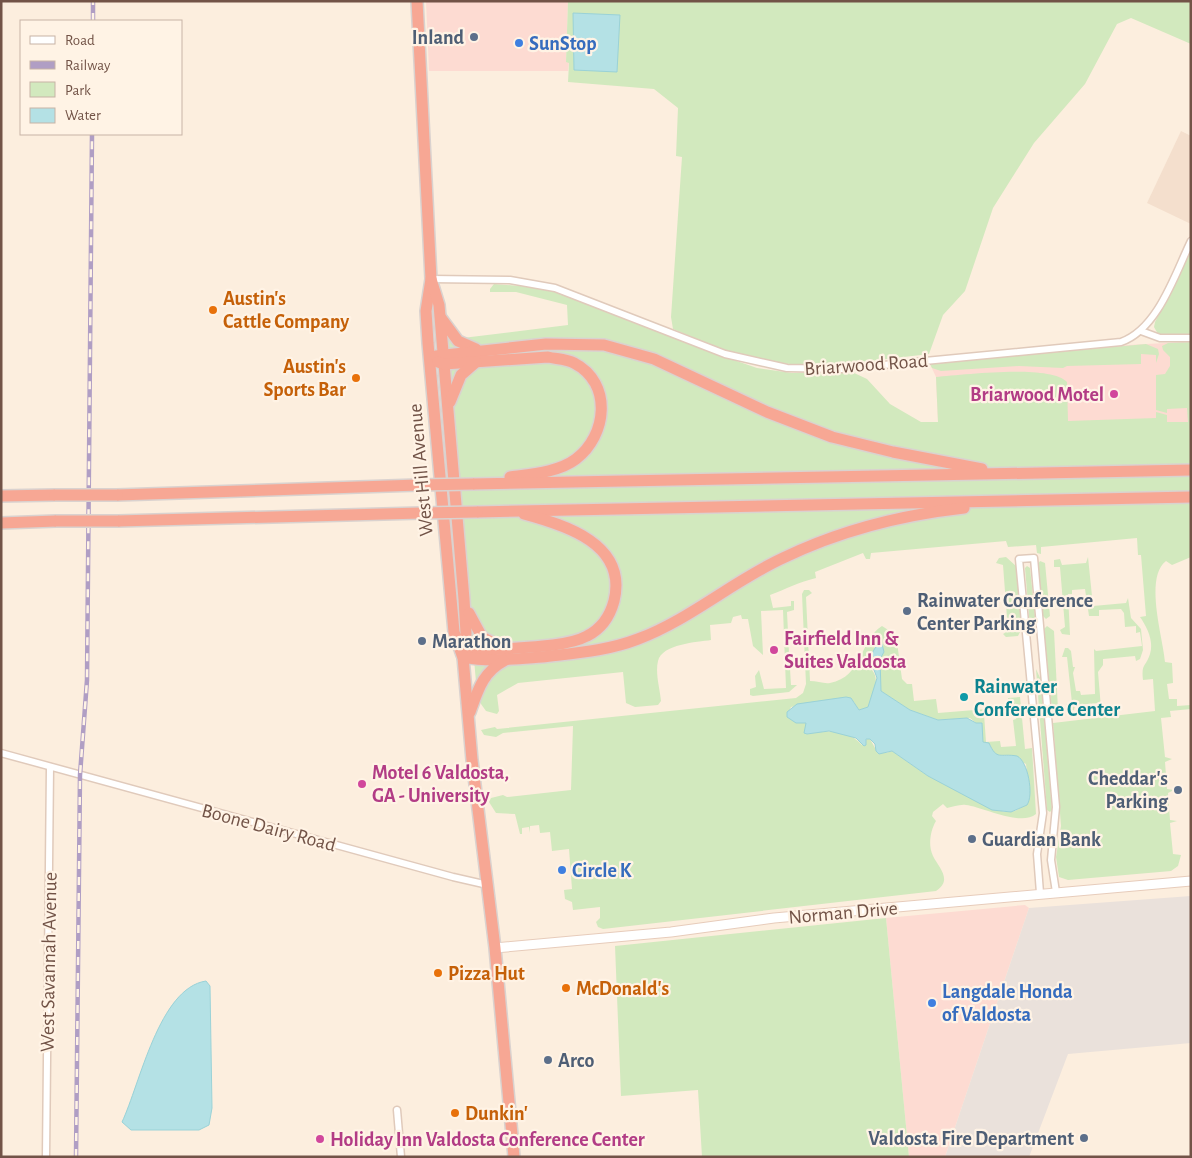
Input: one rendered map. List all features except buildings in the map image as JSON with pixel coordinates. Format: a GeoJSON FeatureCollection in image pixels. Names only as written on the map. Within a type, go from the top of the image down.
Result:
{"type":"FeatureCollection","features":[{"type":"Feature","properties":{"kind":"highway","name":"West Hill Avenue"},"geometry":{"type":"LineString","coordinates":[[417,1],[431,279],[440,315],[464,599],[466,633],[463,657],[468,716],[495,948],[514,1157]]}},
{"type":"Feature","properties":{"kind":"highway","name":"West Hill Avenue"},"geometry":{"type":"LineString","coordinates":[[431,279],[426,311],[429,358],[454,632],[463,657]]}},
{"type":"Feature","properties":{"kind":"highway"},"geometry":{"type":"LineString","coordinates":[[440,315],[458,341],[480,351]]}},
{"type":"Feature","properties":{"kind":"highway"},"geometry":{"type":"LineString","coordinates":[[443,359],[480,351],[575,343],[625,350],[670,366],[790,422],[832,436],[921,458],[1008,474]]}},
{"type":"Feature","properties":{"kind":"highway"},"geometry":{"type":"LineString","coordinates":[[429,358],[476,362],[548,358],[567,361],[581,368],[592,380],[600,396],[602,412],[597,436],[589,448],[575,460],[546,471],[473,484]]}},
{"type":"Feature","properties":{"kind":"highway"},"geometry":{"type":"LineString","coordinates":[[448,411],[451,397],[461,375],[476,362]]}},
{"type":"Feature","properties":{"kind":"highway"},"geometry":{"type":"LineString","coordinates":[[1,496],[55,494],[117,495],[418,485],[1191,470]]}},
{"type":"Feature","properties":{"kind":"highway"},"geometry":{"type":"LineString","coordinates":[[1,522],[1191,497]]}},
{"type":"Feature","properties":{"kind":"highway"},"geometry":{"type":"LineString","coordinates":[[463,657],[479,660],[505,660],[593,652],[639,638],[667,625],[782,558],[849,531],[909,516],[1023,501]]}},
{"type":"Feature","properties":{"kind":"highway"},"geometry":{"type":"LineString","coordinates":[[463,657],[478,651],[561,643],[587,636],[606,619],[612,606],[616,591],[614,572],[610,562],[597,545],[586,537],[561,525],[512,511]]}},
{"type":"Feature","properties":{"kind":"highway"},"geometry":{"type":"LineString","coordinates":[[464,599],[477,631],[489,642],[505,648]]}},
{"type":"Feature","properties":{"kind":"highway"},"geometry":{"type":"LineString","coordinates":[[468,716],[484,676],[505,660]]}},
{"type":"Feature","properties":{"kind":"street"},"geometry":{"type":"LineString","coordinates":[[1191,241],[1156,312],[1141,332],[1160,338],[1191,338]]}},
{"type":"Feature","properties":{"kind":"street","name":"Briarwood Road"},"geometry":{"type":"LineString","coordinates":[[431,279],[510,280],[556,288],[725,354],[773,366],[804,370],[842,369],[1121,342],[1141,332]]}},
{"type":"Feature","properties":{"kind":"street"},"geometry":{"type":"LineString","coordinates":[[1040,893],[1037,854],[1043,813],[1019,560],[1034,558],[1056,807],[1051,860],[1056,892]]}},
{"type":"Feature","properties":{"kind":"street","name":"Boone Dairy Road"},"geometry":{"type":"LineString","coordinates":[[1,753],[453,878],[488,885]]}},
{"type":"Feature","properties":{"kind":"street","name":"West Savannah Avenue"},"geometry":{"type":"LineString","coordinates":[[46,1157],[50,767]]}},
{"type":"Feature","properties":{"kind":"street","name":"Norman Drive"},"geometry":{"type":"LineString","coordinates":[[495,948],[671,932],[774,918],[1191,881]]}},
{"type":"Feature","properties":{"kind":"street"},"geometry":{"type":"LineString","coordinates":[[397,1110],[401,1157]]}},
{"type":"Feature","properties":{"kind":"shaded area"},"geometry":{"type":"Polygon","coordinates":[[[426,1],[568,1],[566,62],[569,62],[568,71],[429,71],[426,1]]]}},
{"type":"Feature","properties":{"kind":"shaded area"},"geometry":{"type":"Polygon","coordinates":[[[1181,131],[1191,136],[1191,224],[1147,203],[1181,131]]]}},
{"type":"Feature","properties":{"kind":"shaded area"},"geometry":{"type":"Polygon","coordinates":[[[1184,342],[1191,393],[1191,430],[938,422],[936,377],[930,364],[1128,345],[1184,342]]]}},
{"type":"Feature","properties":{"kind":"shaded area"},"geometry":{"type":"Polygon","coordinates":[[[1191,896],[1191,1043],[1068,1054],[1029,1157],[945,1157],[1029,908],[1191,896]]]}},
{"type":"Feature","properties":{"kind":"shaded area"},"geometry":{"type":"Polygon","coordinates":[[[1025,905],[1029,908],[945,1157],[909,1157],[886,918],[1025,905]]]}},
{"type":"Feature","properties":{"kind":"green space"},"geometry":{"type":"Polygon","coordinates":[[[568,1],[1191,1],[1191,44],[1131,18],[1117,24],[1085,84],[1034,143],[993,208],[965,291],[943,315],[929,354],[823,365],[802,365],[759,360],[737,354],[673,329],[671,317],[682,157],[676,156],[678,108],[654,89],[568,82],[569,63],[566,62],[568,1]]]}},
{"type":"Feature","properties":{"kind":"green space"},"geometry":{"type":"Polygon","coordinates":[[[1191,251],[1191,334],[1158,334],[1154,327],[1155,322],[1191,251]]]}},
{"type":"Feature","properties":{"kind":"green space"},"geometry":{"type":"Polygon","coordinates":[[[494,284],[544,288],[564,294],[699,348],[757,368],[792,373],[852,372],[867,379],[890,404],[921,422],[938,422],[936,377],[1025,372],[1043,373],[1067,382],[1068,421],[1156,418],[1156,412],[1167,415],[1167,422],[1188,422],[1187,408],[1167,409],[1167,413],[1156,410],[1156,375],[1165,374],[1170,366],[1170,357],[1163,350],[1162,346],[1168,343],[1191,342],[1191,557],[1172,565],[1166,561],[1160,569],[1156,580],[1155,594],[1165,662],[1172,663],[1173,683],[1167,684],[1169,699],[1177,699],[1177,706],[1191,705],[1191,709],[1170,711],[1171,717],[1161,718],[1165,757],[1172,759],[1165,762],[1167,789],[1174,790],[1168,793],[1170,820],[1177,821],[1170,823],[1173,854],[1181,855],[1178,866],[1171,871],[1068,880],[1059,877],[1056,857],[1061,826],[1053,723],[1155,711],[1153,679],[1143,680],[1143,668],[1150,654],[1151,644],[1147,630],[1140,617],[1146,616],[1141,555],[1138,555],[1137,538],[1041,547],[1041,554],[1037,553],[1036,545],[1008,547],[1006,541],[871,553],[870,559],[866,559],[863,553],[815,572],[816,578],[770,595],[773,608],[791,606],[791,601],[794,601],[794,610],[787,612],[788,632],[794,632],[795,634],[788,636],[791,685],[797,685],[789,692],[750,695],[750,689],[756,687],[755,676],[759,670],[764,689],[786,688],[783,610],[761,611],[763,655],[753,646],[748,619],[742,619],[741,615],[733,617],[731,623],[710,625],[711,640],[673,647],[661,655],[657,666],[661,701],[658,705],[635,707],[626,703],[623,672],[518,683],[497,695],[499,711],[497,714],[486,711],[481,704],[476,682],[446,340],[568,325],[567,305],[516,292],[490,292],[494,284]]]}},
{"type":"Feature","properties":{"kind":"green space"},"geometry":{"type":"Polygon","coordinates":[[[1146,344],[1158,349],[1159,354],[1156,363],[1156,355],[1141,354],[1141,364],[1067,366],[1063,368],[1019,366],[941,371],[932,368],[930,364],[1146,344]]]}},
{"type":"Feature","properties":{"kind":"green space"},"geometry":{"type":"Polygon","coordinates":[[[1006,557],[1016,566],[1022,628],[1018,636],[1006,637],[1003,634],[1008,631],[1003,565],[996,563],[999,558],[1006,557]]]}},
{"type":"Feature","properties":{"kind":"green space"},"geometry":{"type":"Polygon","coordinates":[[[1088,557],[1093,606],[1126,603],[1128,598],[1131,618],[1141,629],[1143,650],[1140,659],[1136,661],[1135,656],[1103,659],[1103,665],[1098,672],[1101,708],[1099,703],[1075,705],[1074,710],[1068,711],[1066,704],[1072,703],[1067,657],[1062,657],[1065,648],[1071,651],[1073,667],[1075,667],[1073,673],[1076,691],[1080,691],[1081,695],[1095,694],[1094,649],[1096,651],[1142,646],[1140,632],[1136,633],[1136,626],[1125,627],[1124,613],[1121,609],[1099,610],[1099,616],[1089,616],[1085,589],[1072,590],[1072,594],[1068,594],[1070,635],[1062,634],[1060,630],[1065,627],[1060,567],[1054,567],[1054,560],[1060,559],[1062,565],[1086,563],[1088,557]]]}},
{"type":"Feature","properties":{"kind":"green space"},"geometry":{"type":"Polygon","coordinates":[[[1040,561],[1045,563],[1050,616],[1046,619],[1043,616],[1038,564],[1040,561]]]}},
{"type":"Feature","properties":{"kind":"green space"},"geometry":{"type":"Polygon","coordinates":[[[1027,566],[1030,568],[1036,626],[1033,629],[1030,627],[1025,568],[1027,566]]]}},
{"type":"Feature","properties":{"kind":"green space"},"geometry":{"type":"Polygon","coordinates":[[[804,590],[809,590],[812,593],[806,597],[810,681],[830,683],[841,679],[849,673],[855,666],[869,640],[882,626],[896,635],[902,679],[907,684],[912,684],[914,701],[936,699],[938,713],[987,709],[987,713],[984,714],[986,742],[1000,741],[1001,747],[1016,746],[1013,720],[1016,719],[1015,711],[1010,711],[1008,698],[1020,697],[1025,749],[1032,748],[1036,814],[1021,818],[1002,815],[973,806],[959,805],[947,808],[943,804],[933,812],[932,816],[936,821],[930,843],[933,856],[944,878],[944,883],[936,891],[603,929],[598,927],[596,922],[600,918],[600,907],[573,910],[572,902],[565,899],[564,890],[572,889],[569,849],[552,851],[550,832],[540,833],[539,825],[530,826],[530,833],[529,827],[522,828],[522,834],[520,834],[515,814],[496,813],[489,802],[491,798],[503,795],[507,797],[571,790],[573,726],[503,733],[496,737],[484,735],[481,730],[495,727],[497,729],[796,698],[803,693],[806,684],[802,594],[804,590]],[[878,643],[875,647],[872,670],[875,674],[876,683],[868,707],[859,710],[854,702],[846,697],[791,707],[787,717],[806,723],[807,734],[822,732],[843,733],[862,745],[867,739],[870,739],[875,748],[886,753],[892,751],[928,776],[1004,812],[1015,811],[1026,805],[1030,797],[1026,764],[1010,755],[995,755],[990,745],[983,742],[976,723],[970,718],[938,720],[910,710],[881,691],[880,659],[884,652],[882,644],[878,643]]]}},
{"type":"Feature","properties":{"kind":"green space"},"geometry":{"type":"Polygon","coordinates":[[[1047,626],[1054,631],[1058,710],[1055,712],[1052,711],[1044,629],[1047,626]]]}},
{"type":"Feature","properties":{"kind":"green space"},"geometry":{"type":"Polygon","coordinates":[[[1036,669],[1041,680],[1052,810],[1050,812],[1047,810],[1036,669]]]}},
{"type":"Feature","properties":{"kind":"green space"},"geometry":{"type":"Polygon","coordinates":[[[886,918],[909,1157],[702,1157],[698,1090],[621,1096],[615,946],[886,918]]]}},
{"type":"Feature","properties":{"kind":"water"},"geometry":{"type":"Polygon","coordinates":[[[573,13],[620,15],[617,72],[574,70],[573,13]]]}},
{"type":"Feature","properties":{"kind":"water"},"geometry":{"type":"Polygon","coordinates":[[[879,643],[882,644],[884,652],[880,659],[881,691],[910,710],[938,720],[967,718],[976,723],[982,723],[983,742],[989,743],[997,754],[1017,756],[1024,764],[1030,786],[1027,805],[1011,812],[992,810],[928,776],[892,751],[879,754],[876,751],[875,744],[870,739],[866,739],[866,745],[864,746],[856,738],[829,731],[807,734],[804,733],[806,723],[796,723],[787,717],[787,712],[797,704],[846,697],[851,698],[859,710],[868,707],[877,678],[871,657],[879,643]]]}},
{"type":"Feature","properties":{"kind":"water"},"geometry":{"type":"Polygon","coordinates":[[[206,981],[210,986],[212,1108],[209,1125],[199,1130],[131,1130],[122,1122],[153,1040],[176,1001],[190,988],[206,981]]]}},
{"type":"Feature","properties":{"kind":"railway"},"geometry":{"type":"LineString","coordinates":[[93,1],[93,20]]}},
{"type":"Feature","properties":{"kind":"railway"},"geometry":{"type":"LineString","coordinates":[[76,1157],[80,775],[87,680],[92,135]]}},
{"type":"Feature","properties":{"kind":"place","name":"Inland"},"geometry":{"type":"Point","coordinates":[474,37]}},
{"type":"Feature","properties":{"kind":"place","name":"SunStop"},"geometry":{"type":"Point","coordinates":[519,43]}},
{"type":"Feature","properties":{"kind":"place","name":"Austin's Cattle Company"},"geometry":{"type":"Point","coordinates":[213,310]}},
{"type":"Feature","properties":{"kind":"place","name":"Austin's Sports Bar"},"geometry":{"type":"Point","coordinates":[356,378]}},
{"type":"Feature","properties":{"kind":"place","name":"Briarwood Motel"},"geometry":{"type":"Point","coordinates":[1114,394]}},
{"type":"Feature","properties":{"kind":"place","name":"Rainwater Conference Center Parking"},"geometry":{"type":"Point","coordinates":[907,611]}},
{"type":"Feature","properties":{"kind":"place","name":"Marathon"},"geometry":{"type":"Point","coordinates":[422,641]}},
{"type":"Feature","properties":{"kind":"place","name":"Fairfield Inn & Suites Valdosta"},"geometry":{"type":"Point","coordinates":[774,650]}},
{"type":"Feature","properties":{"kind":"place","name":"Rainwater Conference Center"},"geometry":{"type":"Point","coordinates":[964,697]}},
{"type":"Feature","properties":{"kind":"place","name":"Motel 6 Valdosta, GA - University"},"geometry":{"type":"Point","coordinates":[362,784]}},
{"type":"Feature","properties":{"kind":"place","name":"Cheddar's Parking"},"geometry":{"type":"Point","coordinates":[1178,790]}},
{"type":"Feature","properties":{"kind":"place","name":"Guardian Bank"},"geometry":{"type":"Point","coordinates":[972,839]}},
{"type":"Feature","properties":{"kind":"place","name":"Circle K"},"geometry":{"type":"Point","coordinates":[562,870]}},
{"type":"Feature","properties":{"kind":"place","name":"Pizza Hut"},"geometry":{"type":"Point","coordinates":[438,973]}},
{"type":"Feature","properties":{"kind":"place","name":"McDonald's"},"geometry":{"type":"Point","coordinates":[566,988]}},
{"type":"Feature","properties":{"kind":"place","name":"Langdale Honda of Valdosta"},"geometry":{"type":"Point","coordinates":[932,1003]}},
{"type":"Feature","properties":{"kind":"place","name":"Arco"},"geometry":{"type":"Point","coordinates":[548,1060]}},
{"type":"Feature","properties":{"kind":"place","name":"Dunkin'"},"geometry":{"type":"Point","coordinates":[455,1113]}},
{"type":"Feature","properties":{"kind":"place","name":"Valdosta Fire Department"},"geometry":{"type":"Point","coordinates":[1084,1138]}},
{"type":"Feature","properties":{"kind":"place","name":"Holiday Inn Valdosta Conference Center"},"geometry":{"type":"Point","coordinates":[320,1139]}}]}
